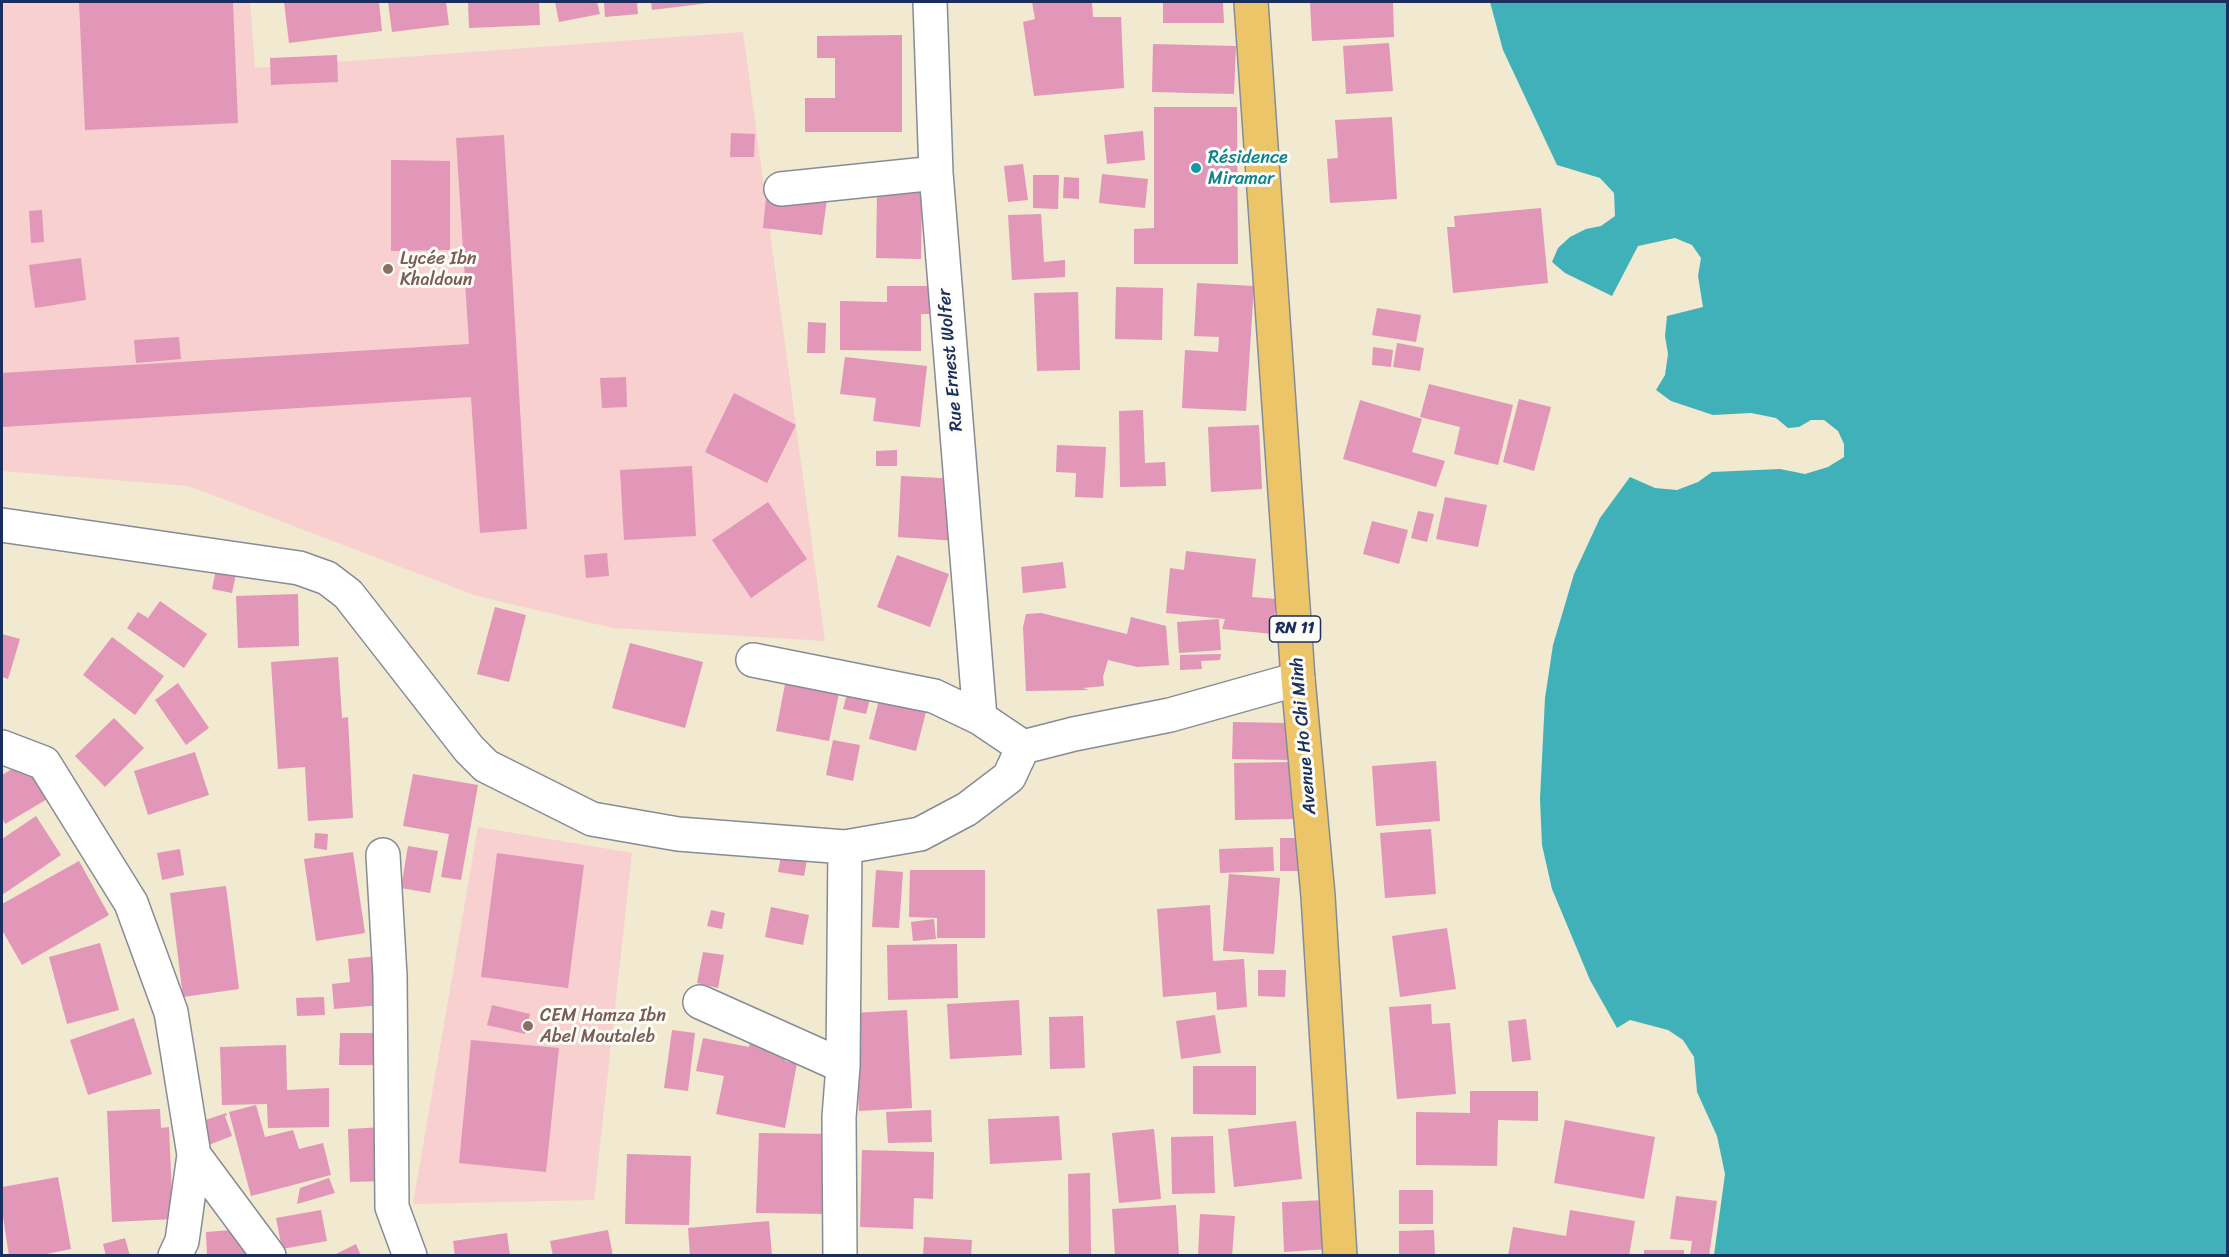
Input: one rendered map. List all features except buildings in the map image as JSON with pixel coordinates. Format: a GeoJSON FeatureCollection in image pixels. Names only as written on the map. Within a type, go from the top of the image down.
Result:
{"type":"FeatureCollection","features":[{"type":"Feature","properties":{"kind":"main road","name":"Avenue Ho Chi Minh"},"geometry":{"type":"LineString","coordinates":[[1251,2],[1298,679],[1318,896],[1340,1256]]}},
{"type":"Feature","properties":{"kind":"street","name":"Rue Ernest Wolfer"},"geometry":{"type":"LineString","coordinates":[[930,2],[936,173],[980,718]]}},
{"type":"Feature","properties":{"kind":"street"},"geometry":{"type":"LineString","coordinates":[[781,189],[936,173]]}},
{"type":"Feature","properties":{"kind":"street"},"geometry":{"type":"LineString","coordinates":[[2,525],[299,568],[327,578],[348,594],[470,749],[486,766],[592,819],[678,834],[845,847],[920,834],[967,809],[1010,777],[1023,747]]}},
{"type":"Feature","properties":{"kind":"street"},"geometry":{"type":"LineString","coordinates":[[753,660],[934,696],[980,718],[1023,747],[1074,734],[1170,715],[1298,679]]}},
{"type":"Feature","properties":{"kind":"street"},"geometry":{"type":"LineString","coordinates":[[2,747],[44,763],[131,903],[171,1012],[194,1155],[182,1241],[175,1256]]}},
{"type":"Feature","properties":{"kind":"street"},"geometry":{"type":"LineString","coordinates":[[840,1256],[839,1118],[843,1066],[845,847]]}},
{"type":"Feature","properties":{"kind":"street"},"geometry":{"type":"LineString","coordinates":[[383,855],[390,976],[392,1207],[410,1256]]}},
{"type":"Feature","properties":{"kind":"street"},"geometry":{"type":"LineString","coordinates":[[700,1002],[843,1066]]}},
{"type":"Feature","properties":{"kind":"street"},"geometry":{"type":"LineString","coordinates":[[194,1155],[268,1256]]}},
{"type":"Feature","properties":{"kind":"shaded area","name":"Lycée Ibn Khaldoun"},"geometry":{"type":"Polygon","coordinates":[[[2,2],[250,2],[255,68],[743,32],[825,641],[613,628],[477,596],[189,486],[2,471],[2,2]]]}},
{"type":"Feature","properties":{"kind":"shaded area","name":"CEM Hamza Ibn Abel Moutaleb"},"geometry":{"type":"Polygon","coordinates":[[[478,827],[632,853],[594,1200],[413,1204],[478,827]]]}},
{"type":"Feature","properties":{"kind":"water"},"geometry":{"type":"Polygon","coordinates":[[[1490,2],[2227,2],[2227,1255],[1714,1255],[1725,1174],[1717,1136],[1697,1092],[1694,1057],[1683,1040],[1668,1030],[1630,1020],[1617,1028],[1590,980],[1552,889],[1542,845],[1540,799],[1545,698],[1553,645],[1574,574],[1600,518],[1630,477],[1655,488],[1677,490],[1698,482],[1712,472],[1780,469],[1805,474],[1828,467],[1844,457],[1844,444],[1838,431],[1824,420],[1811,420],[1799,427],[1788,428],[1776,418],[1751,413],[1713,415],[1671,401],[1656,390],[1665,375],[1668,354],[1665,336],[1667,316],[1703,307],[1698,276],[1701,258],[1692,245],[1675,238],[1638,246],[1612,296],[1565,273],[1552,262],[1558,248],[1570,237],[1586,229],[1601,226],[1615,216],[1614,193],[1600,178],[1557,165],[1503,50],[1490,2]]]}},
{"type":"Feature","properties":{"kind":"place","name":"Résidence Miramar"},"geometry":{"type":"Point","coordinates":[1196,168]}},
{"type":"Feature","properties":{"kind":"place","name":"Lycée Ibn Khaldoun"},"geometry":{"type":"Point","coordinates":[388,269]}},
{"type":"Feature","properties":{"kind":"place","name":"CEM Hamza Ibn Abel Moutaleb"},"geometry":{"type":"Point","coordinates":[528,1026]}}]}
